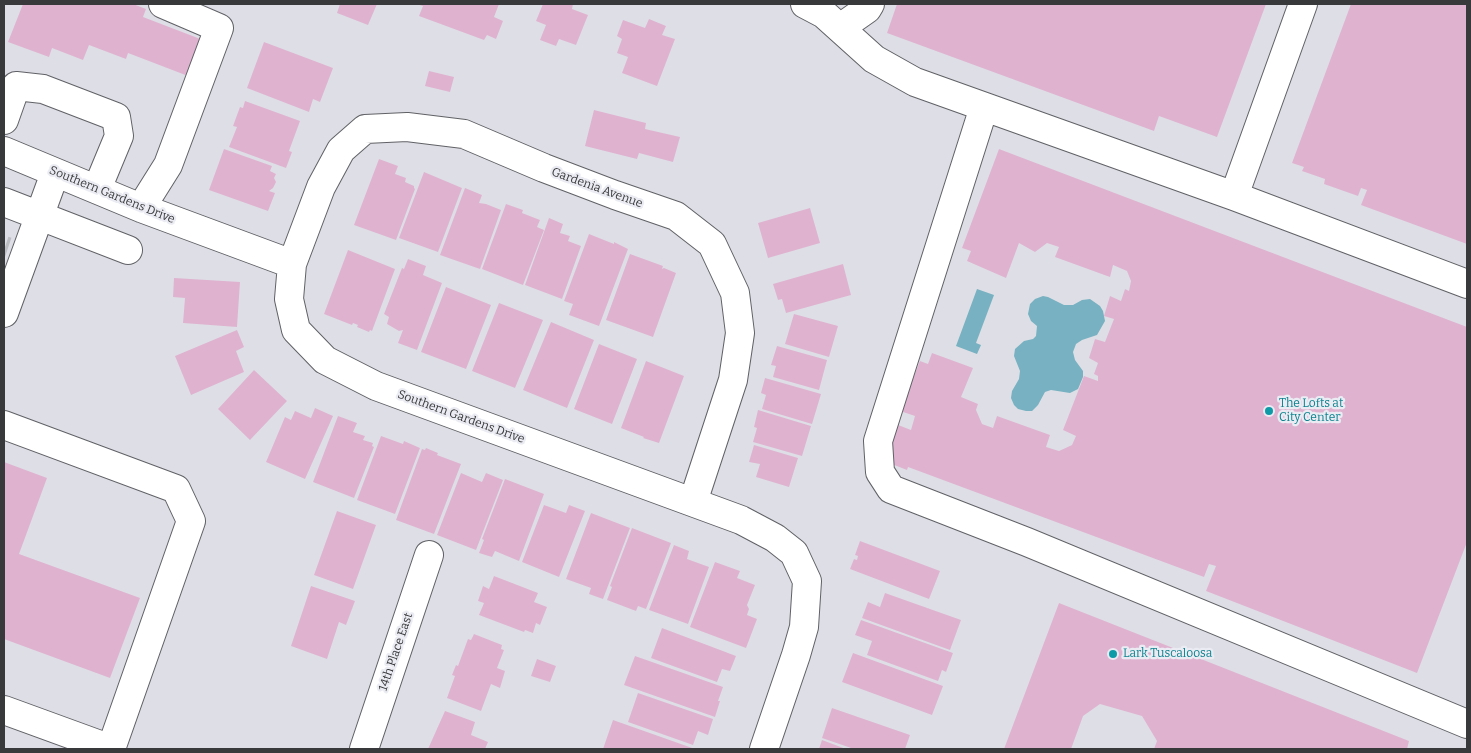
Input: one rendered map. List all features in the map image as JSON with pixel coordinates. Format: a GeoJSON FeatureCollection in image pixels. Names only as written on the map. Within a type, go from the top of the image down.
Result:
{"type":"FeatureCollection","features":[{"type":"Feature","properties":{"kind":"street"},"geometry":{"type":"LineString","coordinates":[[141,208],[168,165],[219,28],[164,4]]}},
{"type":"Feature","properties":{"kind":"street"},"geometry":{"type":"LineString","coordinates":[[805,4],[824,14],[874,59],[915,82],[1234,196],[1467,284]]}},
{"type":"Feature","properties":{"kind":"street"},"geometry":{"type":"LineString","coordinates":[[840,28],[870,4]]}},
{"type":"Feature","properties":{"kind":"street"},"geometry":{"type":"LineString","coordinates":[[1234,196],[1302,4]]}},
{"type":"Feature","properties":{"kind":"street"},"geometry":{"type":"LineString","coordinates":[[4,120],[16,86],[43,89],[116,117],[119,136],[97,190]]}},
{"type":"Feature","properties":{"kind":"street"},"geometry":{"type":"LineString","coordinates":[[984,107],[878,441],[880,472],[891,489],[1027,542],[1467,724]]}},
{"type":"Feature","properties":{"kind":"street","name":"Gardenia Avenue"},"geometry":{"type":"LineString","coordinates":[[292,264],[321,187],[341,150],[365,129],[407,127],[464,134],[544,168],[676,216],[712,244],[735,293],[740,333],[733,380],[694,502]]}},
{"type":"Feature","properties":{"kind":"street","name":"Southern Gardens Drive"},"geometry":{"type":"LineString","coordinates":[[4,152],[141,208],[292,264],[289,299],[296,330],[324,360],[376,386],[742,520],[775,538],[794,553],[807,581],[804,627],[764,749]]}},
{"type":"Feature","properties":{"kind":"street"},"geometry":{"type":"LineString","coordinates":[[6,300],[15,255],[40,214],[55,173]]}},
{"type":"Feature","properties":{"kind":"street"},"geometry":{"type":"LineString","coordinates":[[4,202],[40,214],[128,250]]}},
{"type":"Feature","properties":{"kind":"street"},"geometry":{"type":"LineString","coordinates":[[4,425],[176,489],[191,521],[111,749],[4,710]]}},
{"type":"Feature","properties":{"kind":"street","name":"14th Place East"},"geometry":{"type":"LineString","coordinates":[[364,749],[429,555]]}},
{"type":"Feature","properties":{"kind":"water"},"geometry":{"type":"Polygon","coordinates":[[[977,289],[994,295],[976,343],[981,345],[977,354],[956,346],[977,289]]]}},
{"type":"Feature","properties":{"kind":"water"},"geometry":{"type":"Polygon","coordinates":[[[1043,296],[1064,305],[1073,305],[1082,300],[1090,299],[1100,306],[1105,321],[1097,335],[1076,344],[1073,352],[1075,360],[1083,371],[1083,377],[1078,389],[1070,393],[1051,390],[1045,392],[1038,405],[1032,411],[1026,411],[1018,409],[1011,398],[1012,391],[1019,379],[1020,371],[1014,356],[1015,349],[1024,341],[1033,339],[1036,336],[1037,326],[1031,321],[1028,314],[1030,304],[1035,299],[1043,296]]]}},
{"type":"Feature","properties":{"kind":"building"},"geometry":{"type":"Polygon","coordinates":[[[23,4],[133,4],[146,9],[143,17],[203,40],[188,76],[128,53],[126,59],[89,45],[83,60],[52,48],[49,57],[8,42],[23,4]]]}},
{"type":"Feature","properties":{"kind":"building"},"geometry":{"type":"Polygon","coordinates":[[[340,4],[377,4],[368,25],[337,13],[340,4]]]}},
{"type":"Feature","properties":{"kind":"building"},"geometry":{"type":"Polygon","coordinates":[[[416,4],[499,4],[494,17],[503,21],[496,39],[487,35],[484,40],[419,16],[423,6],[416,4]]]}},
{"type":"Feature","properties":{"kind":"building"},"geometry":{"type":"Polygon","coordinates":[[[543,4],[573,4],[572,9],[588,15],[576,45],[559,39],[556,46],[540,40],[546,25],[536,21],[543,4]]]}},
{"type":"Feature","properties":{"kind":"building"},"geometry":{"type":"Polygon","coordinates":[[[897,4],[1266,4],[1217,137],[1159,116],[1154,131],[887,33],[897,4]]]}},
{"type":"Feature","properties":{"kind":"building"},"geometry":{"type":"Polygon","coordinates":[[[1351,4],[1467,4],[1467,244],[1361,205],[1367,190],[1361,188],[1358,196],[1324,184],[1325,179],[1302,171],[1304,167],[1292,163],[1351,4]]]}},
{"type":"Feature","properties":{"kind":"building"},"geometry":{"type":"Polygon","coordinates":[[[649,19],[666,26],[662,35],[675,39],[657,86],[622,73],[628,57],[617,53],[622,39],[617,36],[623,20],[645,28],[649,19]]]}},
{"type":"Feature","properties":{"kind":"building"},"geometry":{"type":"Polygon","coordinates":[[[264,42],[333,68],[320,102],[313,99],[309,112],[247,88],[264,42]]]}},
{"type":"Feature","properties":{"kind":"building"},"geometry":{"type":"Polygon","coordinates":[[[429,71],[454,77],[450,92],[425,86],[429,71]]]}},
{"type":"Feature","properties":{"kind":"building"},"geometry":{"type":"Polygon","coordinates":[[[245,101],[300,121],[289,151],[292,152],[286,168],[229,147],[237,127],[233,126],[240,107],[243,108],[245,101]]]}},
{"type":"Feature","properties":{"kind":"building"},"geometry":{"type":"Polygon","coordinates":[[[594,110],[646,123],[645,129],[680,137],[673,162],[639,153],[637,159],[585,146],[594,110]]]}},
{"type":"Feature","properties":{"kind":"building"},"geometry":{"type":"Polygon","coordinates":[[[224,149],[272,166],[270,171],[276,174],[274,178],[276,182],[269,191],[275,193],[268,211],[209,190],[224,149]]]}},
{"type":"Feature","properties":{"kind":"building","name":"The Lofts at City Center"},"geometry":{"type":"Polygon","coordinates":[[[999,149],[1467,327],[1467,542],[1417,673],[1206,591],[1216,566],[1209,564],[1204,577],[908,467],[907,470],[884,461],[893,423],[911,430],[915,416],[900,411],[920,361],[928,364],[932,353],[973,368],[961,397],[978,404],[976,410],[982,424],[993,428],[997,416],[1050,435],[1046,447],[1059,451],[1072,445],[1076,436],[1063,430],[1084,376],[1098,381],[1098,376],[1094,374],[1098,363],[1089,358],[1095,339],[1105,342],[1114,319],[1104,316],[1110,296],[1121,301],[1125,289],[1129,291],[1131,281],[1127,271],[1113,265],[1110,277],[1055,257],[1059,247],[1047,243],[1035,252],[1019,243],[1006,278],[967,261],[971,251],[962,248],[999,149]]]}},
{"type":"Feature","properties":{"kind":"building"},"geometry":{"type":"Polygon","coordinates":[[[379,159],[398,166],[395,174],[406,178],[405,182],[414,186],[415,189],[396,240],[354,225],[379,159]]]}},
{"type":"Feature","properties":{"kind":"building"},"geometry":{"type":"Polygon","coordinates":[[[424,172],[462,188],[438,252],[399,238],[424,172]]]}},
{"type":"Feature","properties":{"kind":"building"},"geometry":{"type":"Polygon","coordinates":[[[465,188],[482,195],[479,203],[501,210],[480,269],[440,255],[465,188]]]}},
{"type":"Feature","properties":{"kind":"building"},"geometry":{"type":"Polygon","coordinates":[[[506,204],[523,210],[522,213],[540,220],[537,227],[544,230],[523,285],[482,269],[506,204]]]}},
{"type":"Feature","properties":{"kind":"building"},"geometry":{"type":"Polygon","coordinates":[[[810,208],[820,243],[768,258],[758,223],[810,208]]]}},
{"type":"Feature","properties":{"kind":"building"},"geometry":{"type":"Polygon","coordinates":[[[549,218],[563,224],[560,233],[570,236],[568,241],[581,246],[562,299],[525,285],[549,218]]]}},
{"type":"Feature","properties":{"kind":"building"},"geometry":{"type":"Polygon","coordinates":[[[589,234],[614,244],[614,242],[628,249],[599,326],[569,315],[573,304],[564,301],[589,234]]]}},
{"type":"Feature","properties":{"kind":"building"},"geometry":{"type":"Polygon","coordinates":[[[348,250],[395,269],[372,331],[370,330],[369,332],[357,327],[358,325],[353,323],[352,325],[324,314],[348,250]]]}},
{"type":"Feature","properties":{"kind":"building"},"geometry":{"type":"Polygon","coordinates":[[[630,254],[663,266],[662,269],[664,268],[676,273],[653,337],[606,320],[630,254]]]}},
{"type":"Feature","properties":{"kind":"building"},"geometry":{"type":"Polygon","coordinates":[[[408,259],[426,266],[423,275],[442,283],[417,350],[398,343],[403,330],[399,331],[387,324],[389,317],[384,314],[402,268],[404,269],[408,259]]]}},
{"type":"Feature","properties":{"kind":"building"},"geometry":{"type":"Polygon","coordinates":[[[843,264],[851,295],[786,313],[782,299],[778,300],[773,284],[843,264]]]}},
{"type":"Feature","properties":{"kind":"building"},"geometry":{"type":"Polygon","coordinates":[[[174,278],[240,282],[237,327],[183,323],[185,298],[173,297],[174,278]]]}},
{"type":"Feature","properties":{"kind":"building"},"geometry":{"type":"Polygon","coordinates":[[[446,287],[491,305],[466,369],[421,352],[446,287]]]}},
{"type":"Feature","properties":{"kind":"building"},"geometry":{"type":"Polygon","coordinates":[[[499,303],[543,320],[515,388],[472,371],[499,303]]]}},
{"type":"Feature","properties":{"kind":"building"},"geometry":{"type":"Polygon","coordinates":[[[794,314],[838,326],[829,357],[785,344],[794,314]]]}},
{"type":"Feature","properties":{"kind":"building"},"geometry":{"type":"Polygon","coordinates":[[[551,322],[594,340],[567,408],[523,390],[551,322]]]}},
{"type":"Feature","properties":{"kind":"building"},"geometry":{"type":"Polygon","coordinates":[[[237,330],[244,347],[236,351],[244,372],[191,395],[175,356],[237,330]]]}},
{"type":"Feature","properties":{"kind":"building"},"geometry":{"type":"Polygon","coordinates":[[[599,344],[637,359],[612,424],[574,409],[599,344]]]}},
{"type":"Feature","properties":{"kind":"building"},"geometry":{"type":"Polygon","coordinates":[[[777,346],[827,360],[819,390],[773,377],[776,366],[771,365],[777,346]]]}},
{"type":"Feature","properties":{"kind":"building"},"geometry":{"type":"Polygon","coordinates":[[[646,361],[684,376],[659,443],[621,428],[646,361]]]}},
{"type":"Feature","properties":{"kind":"building"},"geometry":{"type":"Polygon","coordinates":[[[254,370],[287,401],[250,440],[218,409],[254,370]]]}},
{"type":"Feature","properties":{"kind":"building"},"geometry":{"type":"Polygon","coordinates":[[[765,378],[821,394],[812,424],[762,409],[766,395],[761,393],[765,378]]]}},
{"type":"Feature","properties":{"kind":"building"},"geometry":{"type":"Polygon","coordinates":[[[315,408],[333,416],[305,479],[266,462],[285,417],[291,420],[295,411],[311,418],[315,408]]]}},
{"type":"Feature","properties":{"kind":"building"},"geometry":{"type":"Polygon","coordinates":[[[758,410],[811,426],[802,456],[753,442],[757,428],[754,427],[758,410]]]}},
{"type":"Feature","properties":{"kind":"building"},"geometry":{"type":"Polygon","coordinates":[[[338,416],[357,423],[353,432],[365,436],[363,440],[373,443],[372,446],[374,447],[354,498],[313,482],[338,416]]]}},
{"type":"Feature","properties":{"kind":"building"},"geometry":{"type":"Polygon","coordinates":[[[381,436],[403,444],[404,441],[420,448],[395,514],[357,500],[381,436]]]}},
{"type":"Feature","properties":{"kind":"building"},"geometry":{"type":"Polygon","coordinates":[[[754,445],[798,458],[789,487],[756,477],[760,464],[749,462],[754,445]]]}},
{"type":"Feature","properties":{"kind":"building"},"geometry":{"type":"Polygon","coordinates":[[[426,448],[438,453],[437,455],[461,464],[434,534],[396,520],[422,449],[425,450],[426,448]]]}},
{"type":"Feature","properties":{"kind":"building"},"geometry":{"type":"Polygon","coordinates":[[[4,462],[47,478],[19,554],[140,598],[110,678],[4,639],[4,462]]]}},
{"type":"Feature","properties":{"kind":"building"},"geometry":{"type":"Polygon","coordinates":[[[461,473],[482,482],[486,473],[503,480],[476,550],[437,535],[461,473]]]}},
{"type":"Feature","properties":{"kind":"building"},"geometry":{"type":"Polygon","coordinates":[[[505,479],[544,494],[519,561],[495,551],[492,557],[479,553],[484,540],[482,539],[505,479]]]}},
{"type":"Feature","properties":{"kind":"building"},"geometry":{"type":"Polygon","coordinates":[[[544,505],[566,513],[569,505],[585,511],[559,577],[522,562],[544,505]]]}},
{"type":"Feature","properties":{"kind":"building"},"geometry":{"type":"Polygon","coordinates":[[[337,511],[376,525],[353,589],[314,575],[337,511]]]}},
{"type":"Feature","properties":{"kind":"building"},"geometry":{"type":"Polygon","coordinates":[[[591,513],[630,528],[603,599],[589,594],[591,588],[566,579],[591,513]]]}},
{"type":"Feature","properties":{"kind":"building"},"geometry":{"type":"Polygon","coordinates":[[[632,528],[671,543],[646,609],[638,606],[636,611],[607,600],[612,587],[610,586],[632,528]]]}},
{"type":"Feature","properties":{"kind":"building"},"geometry":{"type":"Polygon","coordinates":[[[860,541],[940,571],[929,599],[850,569],[854,559],[857,560],[858,556],[855,555],[860,541]]]}},
{"type":"Feature","properties":{"kind":"building"},"geometry":{"type":"Polygon","coordinates":[[[674,545],[689,551],[687,559],[709,567],[688,624],[649,610],[674,545]]]}},
{"type":"Feature","properties":{"kind":"building"},"geometry":{"type":"Polygon","coordinates":[[[715,562],[740,571],[737,578],[755,585],[747,605],[749,609],[747,615],[757,619],[746,648],[690,627],[715,562]]]}},
{"type":"Feature","properties":{"kind":"building"},"geometry":{"type":"Polygon","coordinates":[[[494,576],[538,593],[534,602],[547,607],[540,625],[536,623],[533,633],[525,630],[524,632],[479,615],[484,603],[478,601],[483,586],[489,589],[494,576]]]}},
{"type":"Feature","properties":{"kind":"building"},"geometry":{"type":"Polygon","coordinates":[[[311,586],[355,601],[346,625],[339,622],[327,659],[291,646],[311,586]]]}},
{"type":"Feature","properties":{"kind":"building"},"geometry":{"type":"Polygon","coordinates":[[[885,593],[961,620],[950,650],[862,618],[868,602],[880,607],[885,593]]]}},
{"type":"Feature","properties":{"kind":"building","name":"Lark Tuscaloosa"},"geometry":{"type":"Polygon","coordinates":[[[1059,603],[1409,741],[1407,749],[1154,749],[1157,741],[1142,716],[1100,704],[1083,716],[1071,749],[1004,749],[1059,603]]]}},
{"type":"Feature","properties":{"kind":"building"},"geometry":{"type":"Polygon","coordinates":[[[861,620],[953,653],[946,672],[942,670],[938,681],[867,655],[872,641],[855,635],[861,620]]]}},
{"type":"Feature","properties":{"kind":"building"},"geometry":{"type":"Polygon","coordinates":[[[662,628],[736,656],[730,671],[722,669],[717,682],[651,658],[662,628]]]}},
{"type":"Feature","properties":{"kind":"building"},"geometry":{"type":"Polygon","coordinates":[[[474,634],[502,645],[501,649],[504,650],[497,668],[505,671],[500,688],[491,684],[481,711],[447,698],[455,676],[452,675],[456,665],[458,666],[468,639],[471,640],[474,634]]]}},
{"type":"Feature","properties":{"kind":"building"},"geometry":{"type":"Polygon","coordinates":[[[853,653],[943,686],[932,715],[842,682],[853,653]]]}},
{"type":"Feature","properties":{"kind":"building"},"geometry":{"type":"Polygon","coordinates":[[[635,656],[723,687],[715,717],[624,685],[635,656]]]}},
{"type":"Feature","properties":{"kind":"building"},"geometry":{"type":"Polygon","coordinates":[[[537,659],[556,666],[550,682],[531,676],[537,659]]]}},
{"type":"Feature","properties":{"kind":"building"},"geometry":{"type":"Polygon","coordinates":[[[638,693],[713,719],[708,735],[698,731],[693,745],[628,722],[638,693]]]}},
{"type":"Feature","properties":{"kind":"building"},"geometry":{"type":"Polygon","coordinates":[[[832,708],[910,735],[905,749],[854,749],[822,738],[832,708]]]}},
{"type":"Feature","properties":{"kind":"building"},"geometry":{"type":"Polygon","coordinates":[[[445,711],[475,722],[471,735],[488,742],[485,749],[428,749],[445,711]]]}},
{"type":"Feature","properties":{"kind":"building"},"geometry":{"type":"Polygon","coordinates":[[[613,720],[695,749],[603,749],[613,720]]]}},
{"type":"Feature","properties":{"kind":"building"},"geometry":{"type":"Polygon","coordinates":[[[822,740],[846,749],[819,749],[822,740]]]}},
{"type":"Feature","properties":{"kind":"place","name":"The Lofts at City Center"},"geometry":{"type":"Point","coordinates":[1269,411]}},
{"type":"Feature","properties":{"kind":"place","name":"Lark Tuscaloosa"},"geometry":{"type":"Point","coordinates":[1113,654]}}]}
